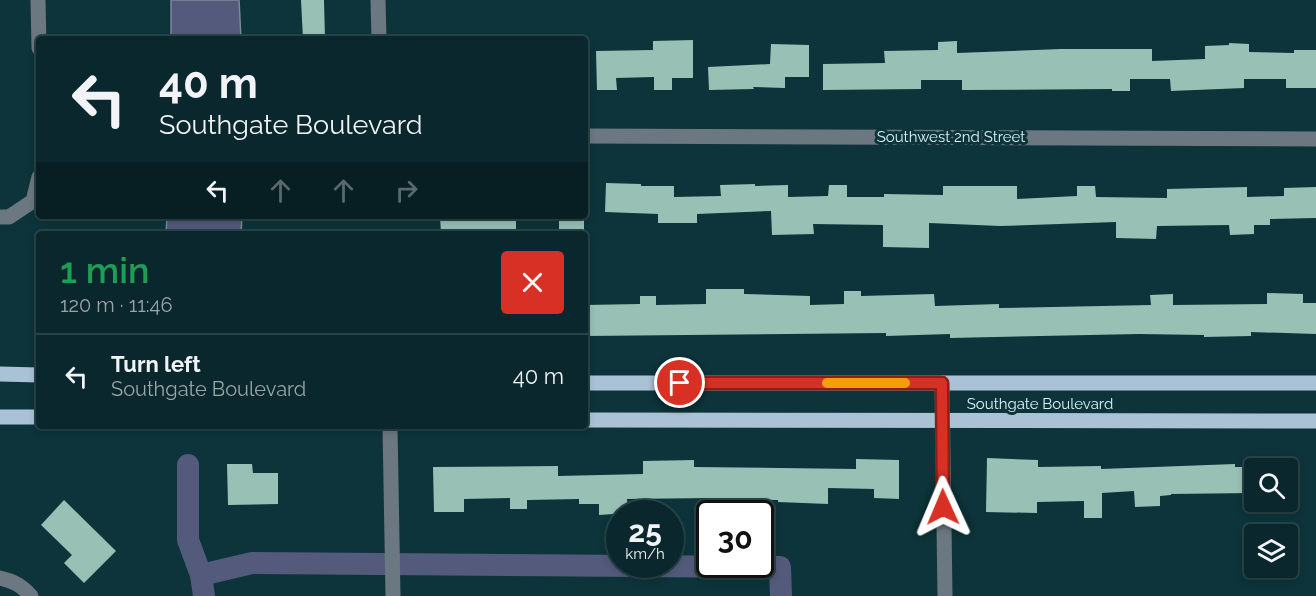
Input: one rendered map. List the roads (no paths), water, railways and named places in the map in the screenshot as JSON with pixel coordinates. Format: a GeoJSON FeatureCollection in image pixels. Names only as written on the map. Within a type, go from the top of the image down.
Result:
{"type":"FeatureCollection","features":[{"type":"Feature","properties":{"kind":"main road"},"geometry":{"type":"LineString","coordinates":[[0,374],[36,375]]}},
{"type":"Feature","properties":{"kind":"main road","name":"Southgate Boulevard"},"geometry":{"type":"LineString","coordinates":[[588,383],[1316,383]]}},
{"type":"Feature","properties":{"kind":"main road"},"geometry":{"type":"LineString","coordinates":[[0,417],[36,417]]}},
{"type":"Feature","properties":{"kind":"main road","name":"Southgate Boulevard"},"geometry":{"type":"LineString","coordinates":[[588,420],[1316,421]]}},
{"type":"Feature","properties":{"kind":"street"},"geometry":{"type":"LineString","coordinates":[[38,0],[39,36]]}},
{"type":"Feature","properties":{"kind":"street"},"geometry":{"type":"LineString","coordinates":[[378,0],[379,36]]}},
{"type":"Feature","properties":{"kind":"street","name":"Southwest 2nd Street"},"geometry":{"type":"LineString","coordinates":[[588,136],[1316,139]]}},
{"type":"Feature","properties":{"kind":"street"},"geometry":{"type":"LineString","coordinates":[[0,217],[9,217],[33,201],[36,189]]}},
{"type":"Feature","properties":{"kind":"street"},"geometry":{"type":"LineString","coordinates":[[942,383],[945,596]]}},
{"type":"Feature","properties":{"kind":"street"},"geometry":{"type":"LineString","coordinates":[[390,429],[393,596]]}},
{"type":"Feature","properties":{"kind":"street"},"geometry":{"type":"LineString","coordinates":[[0,578],[22,586],[31,596]]}},
{"type":"Feature","properties":{"kind":"water"},"geometry":{"type":"Polygon","coordinates":[[[171,0],[239,0],[241,36],[171,36],[171,0]]]}},
{"type":"Feature","properties":{"kind":"water"},"geometry":{"type":"Polygon","coordinates":[[[167,219],[242,219],[241,231],[166,231],[167,219]]]}},
{"type":"Feature","properties":{"kind":"waterway"},"geometry":{"type":"LineString","coordinates":[[188,465],[188,540],[201,575],[204,596]]}},
{"type":"Feature","properties":{"kind":"waterway"},"geometry":{"type":"LineString","coordinates":[[201,575],[252,563],[780,567],[781,596]]}}]}
